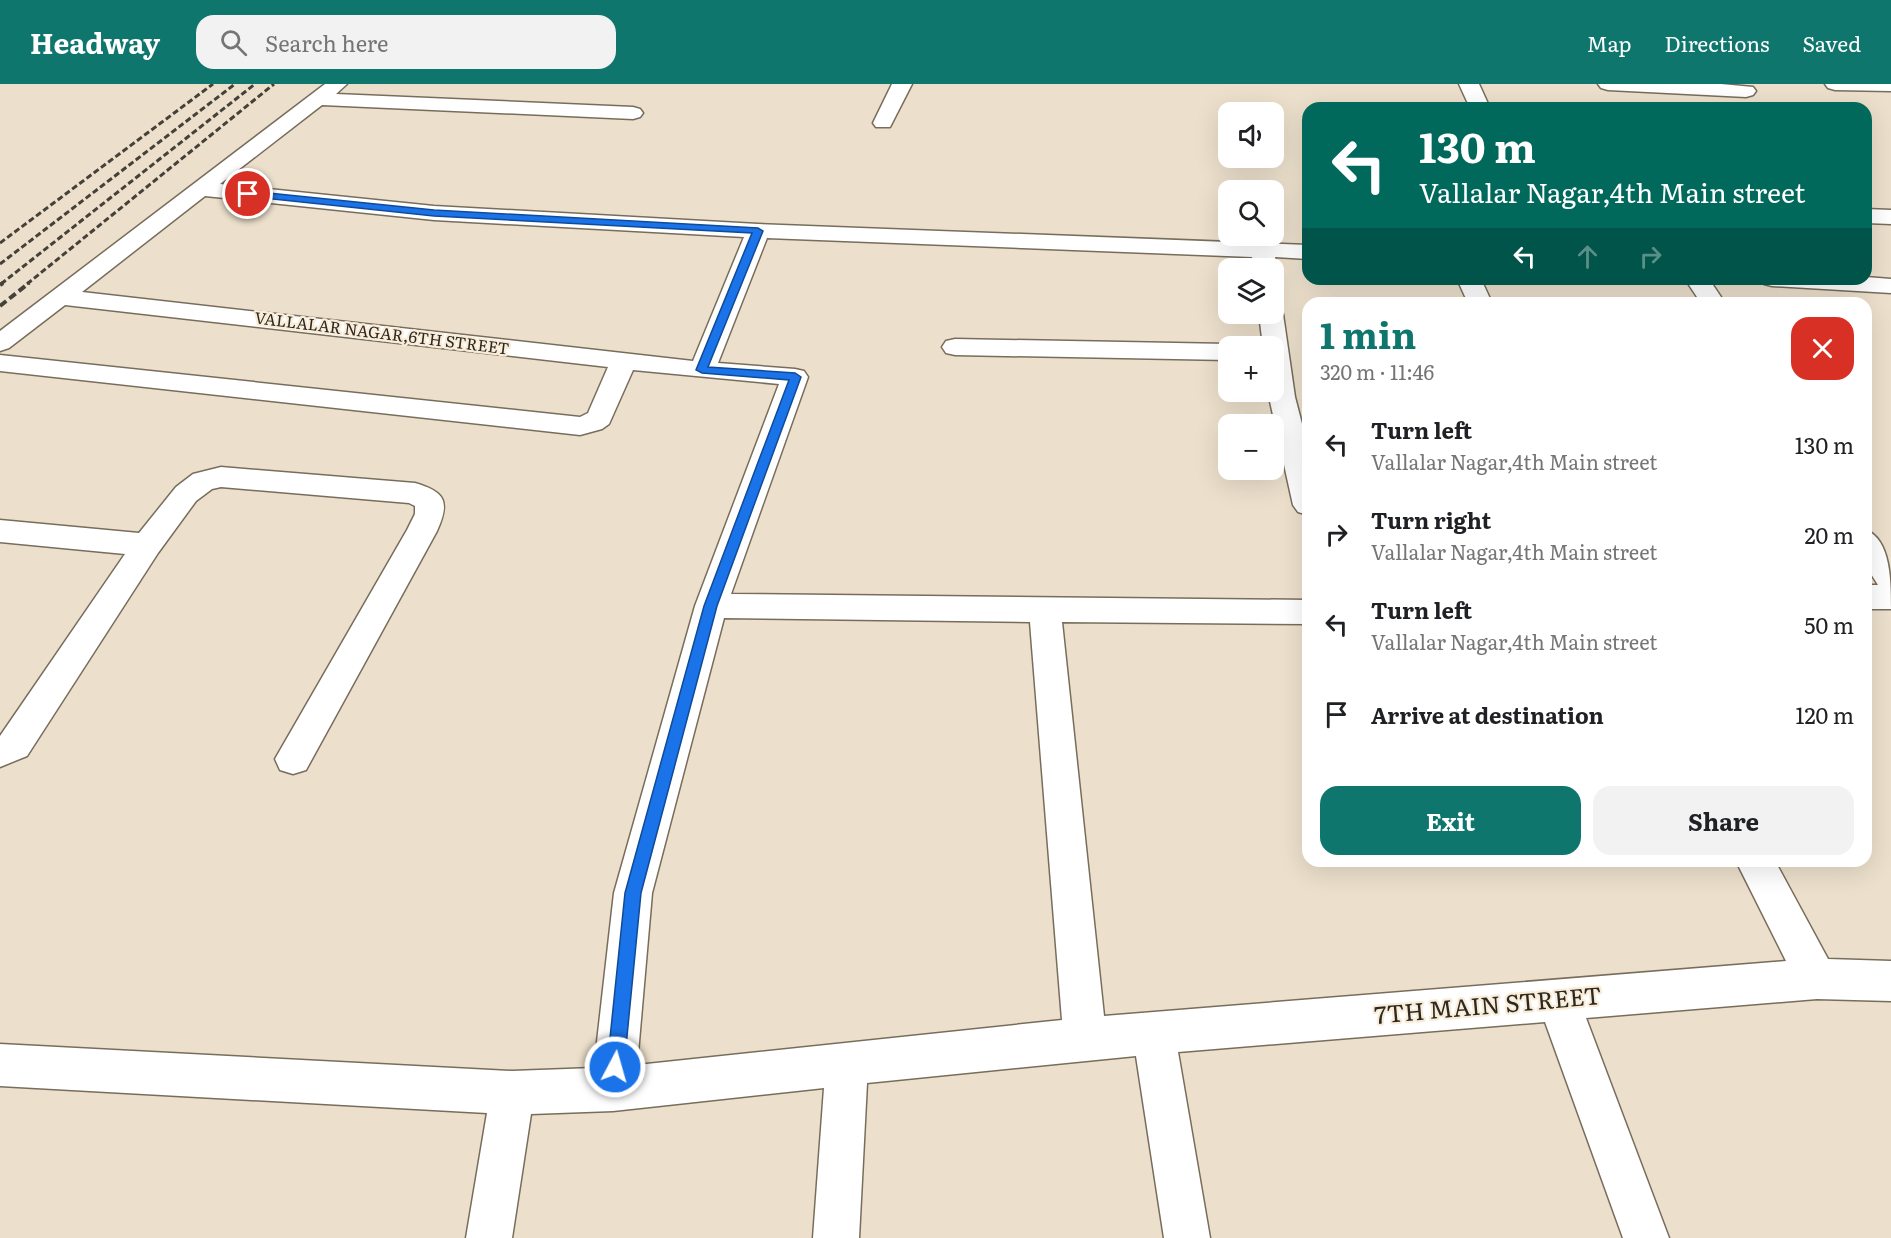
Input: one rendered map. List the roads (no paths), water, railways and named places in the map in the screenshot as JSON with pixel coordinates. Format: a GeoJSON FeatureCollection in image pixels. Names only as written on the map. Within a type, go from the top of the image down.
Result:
{"type":"FeatureCollection","features":[{"type":"Feature","properties":{"kind":"street"},"geometry":{"type":"LineString","coordinates":[[0,344],[337,84]]}},
{"type":"Feature","properties":{"kind":"street"},"geometry":{"type":"LineString","coordinates":[[883,123],[902,84]]}},
{"type":"Feature","properties":{"kind":"street"},"geometry":{"type":"LineString","coordinates":[[1469,84],[1477,102]]}},
{"type":"Feature","properties":{"kind":"street"},"geometry":{"type":"LineString","coordinates":[[1608,84],[1743,88],[1752,102]]}},
{"type":"Feature","properties":{"kind":"street"},"geometry":{"type":"LineString","coordinates":[[1835,84],[1891,85]]}},
{"type":"Feature","properties":{"kind":"street"},"geometry":{"type":"LineString","coordinates":[[318,99],[633,113]]}},
{"type":"Feature","properties":{"kind":"street"},"geometry":{"type":"LineString","coordinates":[[201,189],[434,213],[1246,258]]}},
{"type":"Feature","properties":{"kind":"street"},"geometry":{"type":"LineString","coordinates":[[1872,216],[1891,217]]}},
{"type":"Feature","properties":{"kind":"street"},"geometry":{"type":"LineString","coordinates":[[702,370],[758,231]]}},
{"type":"Feature","properties":{"kind":"street"},"geometry":{"type":"LineString","coordinates":[[1270,258],[1302,253]]}},
{"type":"Feature","properties":{"kind":"street"},"geometry":{"type":"LineString","coordinates":[[1872,285],[1891,286]]}},
{"type":"Feature","properties":{"kind":"street","name":"VALLALAR NAGAR,6TH STREET"},"geometry":{"type":"LineString","coordinates":[[63,297],[702,370],[795,377],[711,606]]}},
{"type":"Feature","properties":{"kind":"street"},"geometry":{"type":"LineString","coordinates":[[955,348],[1218,352]]}},
{"type":"Feature","properties":{"kind":"street"},"geometry":{"type":"LineString","coordinates":[[0,363],[580,426],[592,423],[599,418],[624,361]]}},
{"type":"Feature","properties":{"kind":"street"},"geometry":{"type":"LineString","coordinates":[[1283,402],[1302,480]]}},
{"type":"Feature","properties":{"kind":"street"},"geometry":{"type":"LineString","coordinates":[[0,752],[15,745],[147,545],[186,494],[203,481],[221,477],[415,493],[430,501],[430,514],[293,759]]}},
{"type":"Feature","properties":{"kind":"street"},"geometry":{"type":"LineString","coordinates":[[0,531],[147,545]]}},
{"type":"Feature","properties":{"kind":"street"},"geometry":{"type":"LineString","coordinates":[[1872,550],[1891,580]]}},
{"type":"Feature","properties":{"kind":"street"},"geometry":{"type":"LineString","coordinates":[[1872,597],[1891,597]]}},
{"type":"Feature","properties":{"kind":"street"},"geometry":{"type":"LineString","coordinates":[[613,1089],[633,893],[711,606],[1302,612]]}},
{"type":"Feature","properties":{"kind":"street"},"geometry":{"type":"LineString","coordinates":[[1045,610],[1084,1039]]}},
{"type":"Feature","properties":{"kind":"street"},"geometry":{"type":"LineString","coordinates":[[1758,867],[1817,979]]}},
{"type":"Feature","properties":{"kind":"street","name":"7TH MAIN STREET"},"geometry":{"type":"LineString","coordinates":[[0,1065],[512,1093],[613,1089],[1084,1039],[1817,979],[1891,981]]}},
{"type":"Feature","properties":{"kind":"street"},"geometry":{"type":"LineString","coordinates":[[1558,1000],[1646,1238]]}},
{"type":"Feature","properties":{"kind":"street"},"geometry":{"type":"LineString","coordinates":[[1154,1034],[1187,1238]]}},
{"type":"Feature","properties":{"kind":"street"},"geometry":{"type":"LineString","coordinates":[[836,1238],[847,1064]]}},
{"type":"Feature","properties":{"kind":"street"},"geometry":{"type":"LineString","coordinates":[[489,1238],[512,1093]]}},
{"type":"Feature","properties":{"kind":"railway"},"geometry":{"type":"LineString","coordinates":[[0,243],[213,84]]}},
{"type":"Feature","properties":{"kind":"railway"},"geometry":{"type":"LineString","coordinates":[[0,264],[235,84]]}},
{"type":"Feature","properties":{"kind":"railway"},"geometry":{"type":"LineString","coordinates":[[1,284],[255,84]]}},
{"type":"Feature","properties":{"kind":"railway"},"geometry":{"type":"LineString","coordinates":[[27,284],[274,84]]}},
{"type":"Feature","properties":{"kind":"railway"},"geometry":{"type":"LineString","coordinates":[[0,306],[29,283]]}}]}
